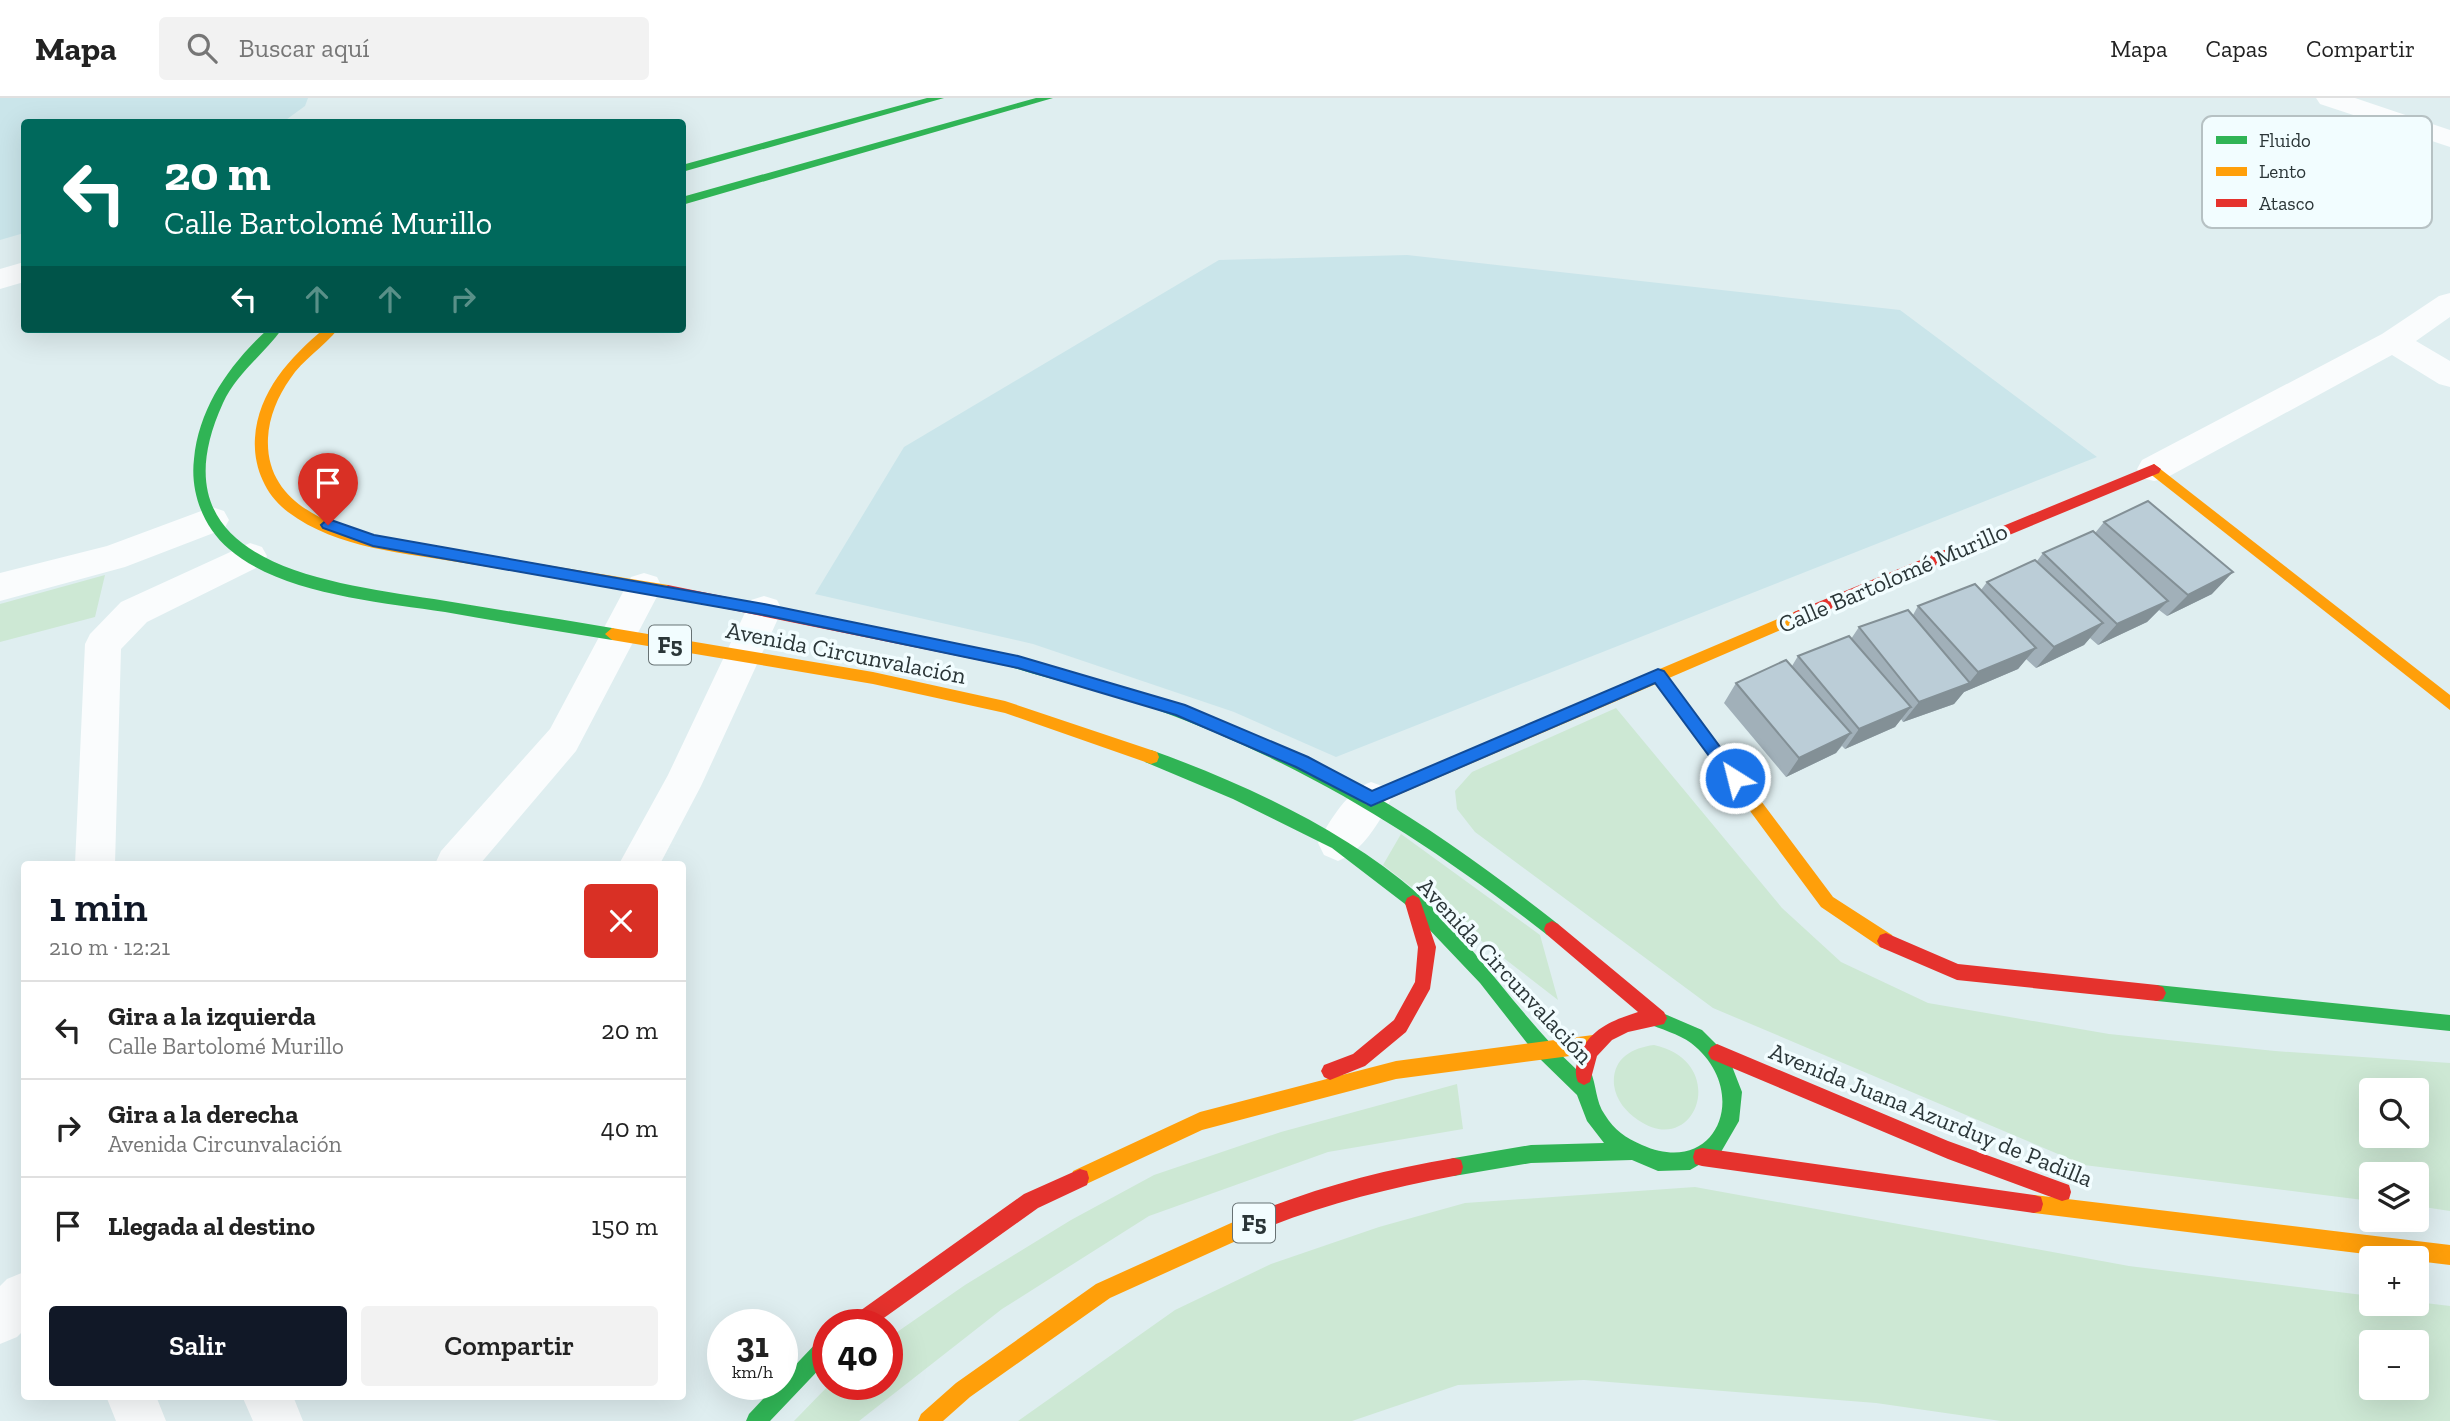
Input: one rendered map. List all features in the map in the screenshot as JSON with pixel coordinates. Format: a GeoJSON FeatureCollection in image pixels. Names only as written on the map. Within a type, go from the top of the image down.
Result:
{"type":"FeatureCollection","features":[{"type":"Feature","properties":{"kind":"main road"},"geometry":{"type":"LineString","coordinates":[[686,168],[939,98]]}},
{"type":"Feature","properties":{"kind":"main road"},"geometry":{"type":"LineString","coordinates":[[686,200],[1048,98]]}},
{"type":"Feature","properties":{"kind":"main road","name":"Avenida Circunvalación"},"geometry":{"type":"LineString","coordinates":[[272,333],[232,375],[212,412],[200,448],[199,489],[212,520],[229,542],[250,556],[293,574],[365,593],[873,678],[1005,707],[1170,764],[1239,794],[1338,843],[1411,899],[1486,977],[1544,1051],[1584,1089]]}},
{"type":"Feature","properties":{"kind":"main road","name":"Avenida Circunvalación"},"geometry":{"type":"LineString","coordinates":[[327,333],[308,348],[284,375],[272,394],[262,433],[261,465],[278,495],[306,517],[373,541],[644,587],[1018,662],[1179,710],[1302,762],[1371,799],[1439,842],[1558,932],[1658,1018]]}},
{"type":"Feature","properties":{"kind":"main road"},"geometry":{"type":"LineString","coordinates":[[2154,469],[2450,704]]}},
{"type":"Feature","properties":{"kind":"main road","name":"Calle Bartolomé Murillo"},"geometry":{"type":"LineString","coordinates":[[1371,799],[1658,675],[2154,469]]}},
{"type":"Feature","properties":{"kind":"main road"},"geometry":{"type":"LineString","coordinates":[[1658,675],[1827,902],[1885,941],[1957,972],[2450,1023]]}},
{"type":"Feature","properties":{"kind":"main road"},"geometry":{"type":"LineString","coordinates":[[879,1309],[1031,1201],[1200,1121],[1359,1060],[1400,1026],[1424,983],[1427,947],[1411,899]]}},
{"type":"Feature","properties":{"kind":"main road","name":"F5"},"geometry":{"type":"LineString","coordinates":[[1584,1089],[1592,1113],[1607,1135],[1628,1152],[1654,1162],[1679,1163],[1702,1157],[1720,1142],[1731,1123],[1735,1100],[1730,1076],[1717,1053],[1699,1035],[1677,1022],[1658,1018],[1629,1018],[1608,1028],[1593,1044]]}},
{"type":"Feature","properties":{"kind":"main road"},"geometry":{"type":"LineString","coordinates":[[1200,1121],[1396,1070],[1593,1044]]}},
{"type":"Feature","properties":{"kind":"main road"},"geometry":{"type":"LineString","coordinates":[[1584,1089],[1584,1065],[1593,1044]]}},
{"type":"Feature","properties":{"kind":"main road","name":"Avenida Juana Azurduy de Padilla"},"geometry":{"type":"LineString","coordinates":[[1717,1053],[1948,1150],[2130,1217]]}},
{"type":"Feature","properties":{"kind":"main road","name":"F5"},"geometry":{"type":"LineString","coordinates":[[928,1421],[963,1390],[1103,1291],[1287,1208],[1417,1173],[1531,1154],[1628,1152]]}},
{"type":"Feature","properties":{"kind":"main road","name":"Avenida Juana Azurduy de Padilla"},"geometry":{"type":"LineString","coordinates":[[1702,1157],[2130,1217],[2450,1255]]}},
{"type":"Feature","properties":{"kind":"main road"},"geometry":{"type":"LineString","coordinates":[[756,1421],[812,1362]]}},
{"type":"Feature","properties":{"kind":"street"},"geometry":{"type":"LineString","coordinates":[[2329,98],[2382,116]]}},
{"type":"Feature","properties":{"kind":"street"},"geometry":{"type":"LineString","coordinates":[[2432,133],[2450,139]]}},
{"type":"Feature","properties":{"kind":"street"},"geometry":{"type":"LineString","coordinates":[[0,279],[21,273]]}},
{"type":"Feature","properties":{"kind":"street","name":"Calle Bartolomé Murillo"},"geometry":{"type":"LineString","coordinates":[[2154,469],[2393,341],[2450,303]]}},
{"type":"Feature","properties":{"kind":"street"},"geometry":{"type":"LineString","coordinates":[[2393,341],[2450,376]]}},
{"type":"Feature","properties":{"kind":"street"},"geometry":{"type":"LineString","coordinates":[[0,587],[113,558],[212,520]]}},
{"type":"Feature","properties":{"kind":"street"},"geometry":{"type":"LineString","coordinates":[[95,861],[103,644],[134,612],[250,556]]}},
{"type":"Feature","properties":{"kind":"street"},"geometry":{"type":"LineString","coordinates":[[458,861],[563,740],[644,587]]}},
{"type":"Feature","properties":{"kind":"street"},"geometry":{"type":"LineString","coordinates":[[641,861],[682,786],[764,610]]}},
{"type":"Feature","properties":{"kind":"street","name":"Calle Bartolomé Murillo"},"geometry":{"type":"LineString","coordinates":[[1338,843],[1371,799]]}},
{"type":"Feature","properties":{"kind":"street"},"geometry":{"type":"LineString","coordinates":[[0,1320],[21,1299]]}},
{"type":"Feature","properties":{"kind":"street"},"geometry":{"type":"LineString","coordinates":[[0,1344],[21,1337]]}},
{"type":"Feature","properties":{"kind":"street"},"geometry":{"type":"LineString","coordinates":[[133,1400],[141,1421]]}},
{"type":"Feature","properties":{"kind":"street"},"geometry":{"type":"LineString","coordinates":[[269,1400],[278,1421]]}},
{"type":"Feature","properties":{"kind":"shaded area"},"geometry":{"type":"Polygon","coordinates":[[[0,98],[308,98],[305,106],[287,119],[21,119],[21,234],[0,240],[0,98]]]}},
{"type":"Feature","properties":{"kind":"shaded area"},"geometry":{"type":"Polygon","coordinates":[[[1407,255],[1900,310],[2097,457],[1336,757],[1234,712],[1033,644],[815,594],[904,447],[1219,260],[1407,255]]]}},
{"type":"Feature","properties":{"kind":"green space"},"geometry":{"type":"Polygon","coordinates":[[[105,575],[95,617],[0,642],[0,604],[105,575]]]}},
{"type":"Feature","properties":{"kind":"green space"},"geometry":{"type":"Polygon","coordinates":[[[1616,708],[1782,908],[1841,962],[1928,1003],[2109,1034],[2275,1051],[2450,1063],[2450,1211],[2429,1208],[2429,1162],[2359,1162],[2359,1199],[2084,1165],[1713,1008],[1475,832],[1457,809],[1455,791],[1472,772],[1616,708]]]}},
{"type":"Feature","properties":{"kind":"green space"},"geometry":{"type":"Polygon","coordinates":[[[1401,834],[1540,935],[1558,1000],[1383,865],[1401,834]]]}},
{"type":"Feature","properties":{"kind":"green space"},"geometry":{"type":"Polygon","coordinates":[[[1654,1045],[1678,1055],[1692,1070],[1698,1087],[1697,1104],[1689,1118],[1676,1128],[1658,1129],[1638,1120],[1622,1105],[1615,1090],[1616,1068],[1625,1056],[1654,1045]]]}},
{"type":"Feature","properties":{"kind":"green space"},"geometry":{"type":"Polygon","coordinates":[[[1457,1084],[1463,1129],[1328,1152],[1149,1216],[1002,1309],[903,1387],[903,1328],[965,1285],[1071,1220],[1154,1175],[1281,1132],[1457,1084]]]}},
{"type":"Feature","properties":{"kind":"green space"},"geometry":{"type":"Polygon","coordinates":[[[1695,1187],[2129,1266],[2359,1295],[2359,1316],[2429,1316],[2429,1303],[2450,1306],[2450,1421],[2001,1421],[1876,1403],[1584,1380],[1458,1385],[1352,1421],[1018,1421],[1175,1310],[1271,1264],[1379,1227],[1465,1203],[1695,1187]]]}},
{"type":"Feature","properties":{"kind":"green space"},"geometry":{"type":"Polygon","coordinates":[[[814,1400],[886,1400],[859,1421],[794,1421],[814,1400]]]}},
{"type":"Feature","properties":{"kind":"building"},"geometry":{"type":"Polygon","coordinates":[[[2148,501],[2233,572],[2188,595],[2104,522],[2148,501]]]}},
{"type":"Feature","properties":{"kind":"building"},"geometry":{"type":"Polygon","coordinates":[[[2093,531],[2168,601],[2117,624],[2043,553],[2093,531]]]}},
{"type":"Feature","properties":{"kind":"building"},"geometry":{"type":"Polygon","coordinates":[[[2035,560],[2103,623],[2054,647],[1987,582],[2035,560]]]}},
{"type":"Feature","properties":{"kind":"building"},"geometry":{"type":"Polygon","coordinates":[[[1975,584],[2036,648],[1978,672],[1918,606],[1975,584]]]}},
{"type":"Feature","properties":{"kind":"building"},"geometry":{"type":"Polygon","coordinates":[[[1908,610],[1970,683],[1919,702],[1859,627],[1908,610]]]}},
{"type":"Feature","properties":{"kind":"building"},"geometry":{"type":"Polygon","coordinates":[[[1849,636],[1911,707],[1859,729],[1798,656],[1849,636]]]}},
{"type":"Feature","properties":{"kind":"building"},"geometry":{"type":"Polygon","coordinates":[[[1786,660],[1851,733],[1799,758],[1736,683],[1786,660]]]}},
{"type":"Feature","properties":{"kind":"traffic: fast"},"geometry":{"type":"LineString","coordinates":[[686,168],[939,98]]}},
{"type":"Feature","properties":{"kind":"traffic: fast"},"geometry":{"type":"LineString","coordinates":[[686,200],[1048,98]]}},
{"type":"Feature","properties":{"kind":"traffic: fast"},"geometry":{"type":"LineString","coordinates":[[272,333],[249,355],[227,384],[211,416],[201,453],[199,468],[203,497],[214,523],[233,545],[265,565],[334,587],[612,634]]}},
{"type":"Feature","properties":{"kind":"traffic: fast"},"geometry":{"type":"LineString","coordinates":[[1007,660],[1084,680],[1158,704],[1228,731],[1296,762],[1362,796],[1426,836],[1552,929]]}},
{"type":"Feature","properties":{"kind":"traffic: fast"},"geometry":{"type":"LineString","coordinates":[[1151,757],[1239,794],[1338,843],[1411,899],[1486,977],[1544,1051],[1584,1089]]}},
{"type":"Feature","properties":{"kind":"traffic: fast"},"geometry":{"type":"LineString","coordinates":[[2157,993],[2450,1023]]}},
{"type":"Feature","properties":{"kind":"traffic: fast"},"geometry":{"type":"LineString","coordinates":[[1584,1076],[1594,1115],[1605,1131],[1620,1145],[1658,1162],[1690,1161],[1715,1146],[1730,1121],[1733,1092],[1722,1062],[1696,1036],[1653,1017]]}},
{"type":"Feature","properties":{"kind":"traffic: fast"},"geometry":{"type":"LineString","coordinates":[[1454,1167],[1531,1154],[1628,1152]]}},
{"type":"Feature","properties":{"kind":"traffic: fast"},"geometry":{"type":"LineString","coordinates":[[756,1421],[812,1362]]}},
{"type":"Feature","properties":{"kind":"traffic: slow"},"geometry":{"type":"LineString","coordinates":[[327,333],[307,350],[278,386],[262,431],[262,454],[267,475],[278,494],[295,510],[333,530],[376,542],[668,591]]}},
{"type":"Feature","properties":{"kind":"traffic: slow"},"geometry":{"type":"LineString","coordinates":[[2154,469],[2450,704]]}},
{"type":"Feature","properties":{"kind":"traffic: slow"},"geometry":{"type":"LineString","coordinates":[[1371,799],[1799,616]]}},
{"type":"Feature","properties":{"kind":"traffic: slow"},"geometry":{"type":"LineString","coordinates":[[612,634],[873,678],[1005,707],[1151,757]]}},
{"type":"Feature","properties":{"kind":"traffic: slow"},"geometry":{"type":"LineString","coordinates":[[1658,675],[1827,902],[1886,941]]}},
{"type":"Feature","properties":{"kind":"traffic: slow"},"geometry":{"type":"LineString","coordinates":[[1080,1178],[1200,1121],[1396,1070],[1593,1044]]}},
{"type":"Feature","properties":{"kind":"traffic: slow"},"geometry":{"type":"LineString","coordinates":[[2034,1204],[2450,1255]]}},
{"type":"Feature","properties":{"kind":"traffic: slow"},"geometry":{"type":"LineString","coordinates":[[928,1421],[963,1390],[1103,1291],[1251,1224]]}},
{"type":"Feature","properties":{"kind":"traffic: jam"},"geometry":{"type":"LineString","coordinates":[[1799,616],[2154,469]]}},
{"type":"Feature","properties":{"kind":"traffic: jam"},"geometry":{"type":"LineString","coordinates":[[668,591],[1007,660]]}},
{"type":"Feature","properties":{"kind":"traffic: jam"},"geometry":{"type":"LineString","coordinates":[[1330,1071],[1359,1060],[1400,1026],[1424,983],[1427,947],[1413,903]]}},
{"type":"Feature","properties":{"kind":"traffic: jam"},"geometry":{"type":"LineString","coordinates":[[1552,929],[1658,1018]]}},
{"type":"Feature","properties":{"kind":"traffic: jam"},"geometry":{"type":"LineString","coordinates":[[1886,941],[1957,972],[2157,993]]}},
{"type":"Feature","properties":{"kind":"traffic: jam"},"geometry":{"type":"LineString","coordinates":[[1584,1076],[1590,1050],[1597,1041],[1616,1028],[1653,1017]]}},
{"type":"Feature","properties":{"kind":"traffic: jam"},"geometry":{"type":"LineString","coordinates":[[1717,1053],[1948,1150],[2062,1192]]}},
{"type":"Feature","properties":{"kind":"traffic: jam"},"geometry":{"type":"LineString","coordinates":[[1702,1157],[2034,1204]]}},
{"type":"Feature","properties":{"kind":"traffic: jam"},"geometry":{"type":"LineString","coordinates":[[1251,1224],[1351,1189],[1454,1167]]}},
{"type":"Feature","properties":{"kind":"traffic: jam"},"geometry":{"type":"LineString","coordinates":[[879,1309],[1031,1201],[1080,1178]]}},
{"type":"Feature","properties":{"kind":"route"},"geometry":{"type":"LineString","coordinates":[[328,525],[373,541],[547,573],[644,587],[911,638],[1018,662],[1179,710],[1241,734],[1302,762],[1371,799],[1658,675],[1735,778]]}}]}
